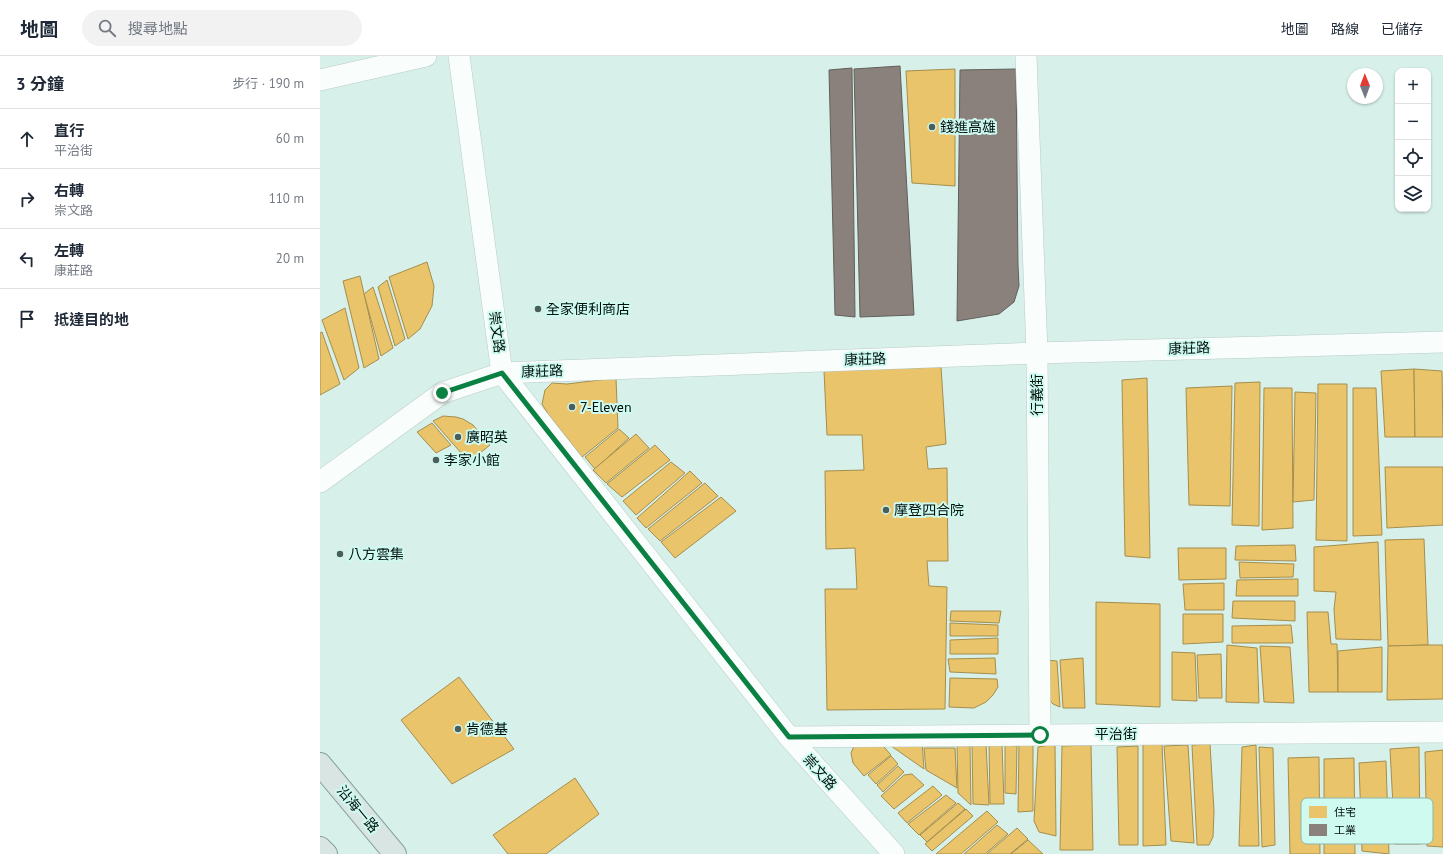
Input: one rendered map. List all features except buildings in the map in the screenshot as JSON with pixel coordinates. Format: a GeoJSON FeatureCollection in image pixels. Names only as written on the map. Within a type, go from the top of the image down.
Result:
{"type":"FeatureCollection","features":[{"type":"Feature","properties":{"kind":"main road","name":"沿海一路"},"geometry":{"type":"LineString","coordinates":[[320,764],[395,854]]}},
{"type":"Feature","properties":{"kind":"main road"},"geometry":{"type":"LineString","coordinates":[[320,848],[326,854]]}},
{"type":"Feature","properties":{"kind":"street"},"geometry":{"type":"LineString","coordinates":[[320,80],[426,56]]}},
{"type":"Feature","properties":{"kind":"street","name":"崇文路"},"geometry":{"type":"LineString","coordinates":[[459,56],[502,373],[789,737],[894,854]]}},
{"type":"Feature","properties":{"kind":"street","name":"行義街"},"geometry":{"type":"LineString","coordinates":[[1026,56],[1037,353],[1040,735]]}},
{"type":"Feature","properties":{"kind":"street","name":"康莊路"},"geometry":{"type":"LineString","coordinates":[[320,482],[442,393],[502,373],[1037,353],[1443,342]]}},
{"type":"Feature","properties":{"kind":"street","name":"平治街"},"geometry":{"type":"LineString","coordinates":[[789,737],[1443,732]]}},
{"type":"Feature","properties":{"kind":"place","name":"錢進高雄"},"geometry":{"type":"Point","coordinates":[932,127]}},
{"type":"Feature","properties":{"kind":"place","name":"全家便利商店"},"geometry":{"type":"Point","coordinates":[538,309]}},
{"type":"Feature","properties":{"kind":"place","name":"7-Eleven"},"geometry":{"type":"Point","coordinates":[572,407]}},
{"type":"Feature","properties":{"kind":"place","name":"廣昭英"},"geometry":{"type":"Point","coordinates":[458,437]}},
{"type":"Feature","properties":{"kind":"place","name":"李家小館"},"geometry":{"type":"Point","coordinates":[436,460]}},
{"type":"Feature","properties":{"kind":"place","name":"摩登四合院"},"geometry":{"type":"Point","coordinates":[886,510]}},
{"type":"Feature","properties":{"kind":"place","name":"八方雲集"},"geometry":{"type":"Point","coordinates":[340,554]}},
{"type":"Feature","properties":{"kind":"place","name":"肯德基"},"geometry":{"type":"Point","coordinates":[458,729]}},
{"type":"Feature","properties":{"kind":"route"},"geometry":{"type":"LineString","coordinates":[[442,393],[502,373],[789,737],[1040,735]]}}]}
